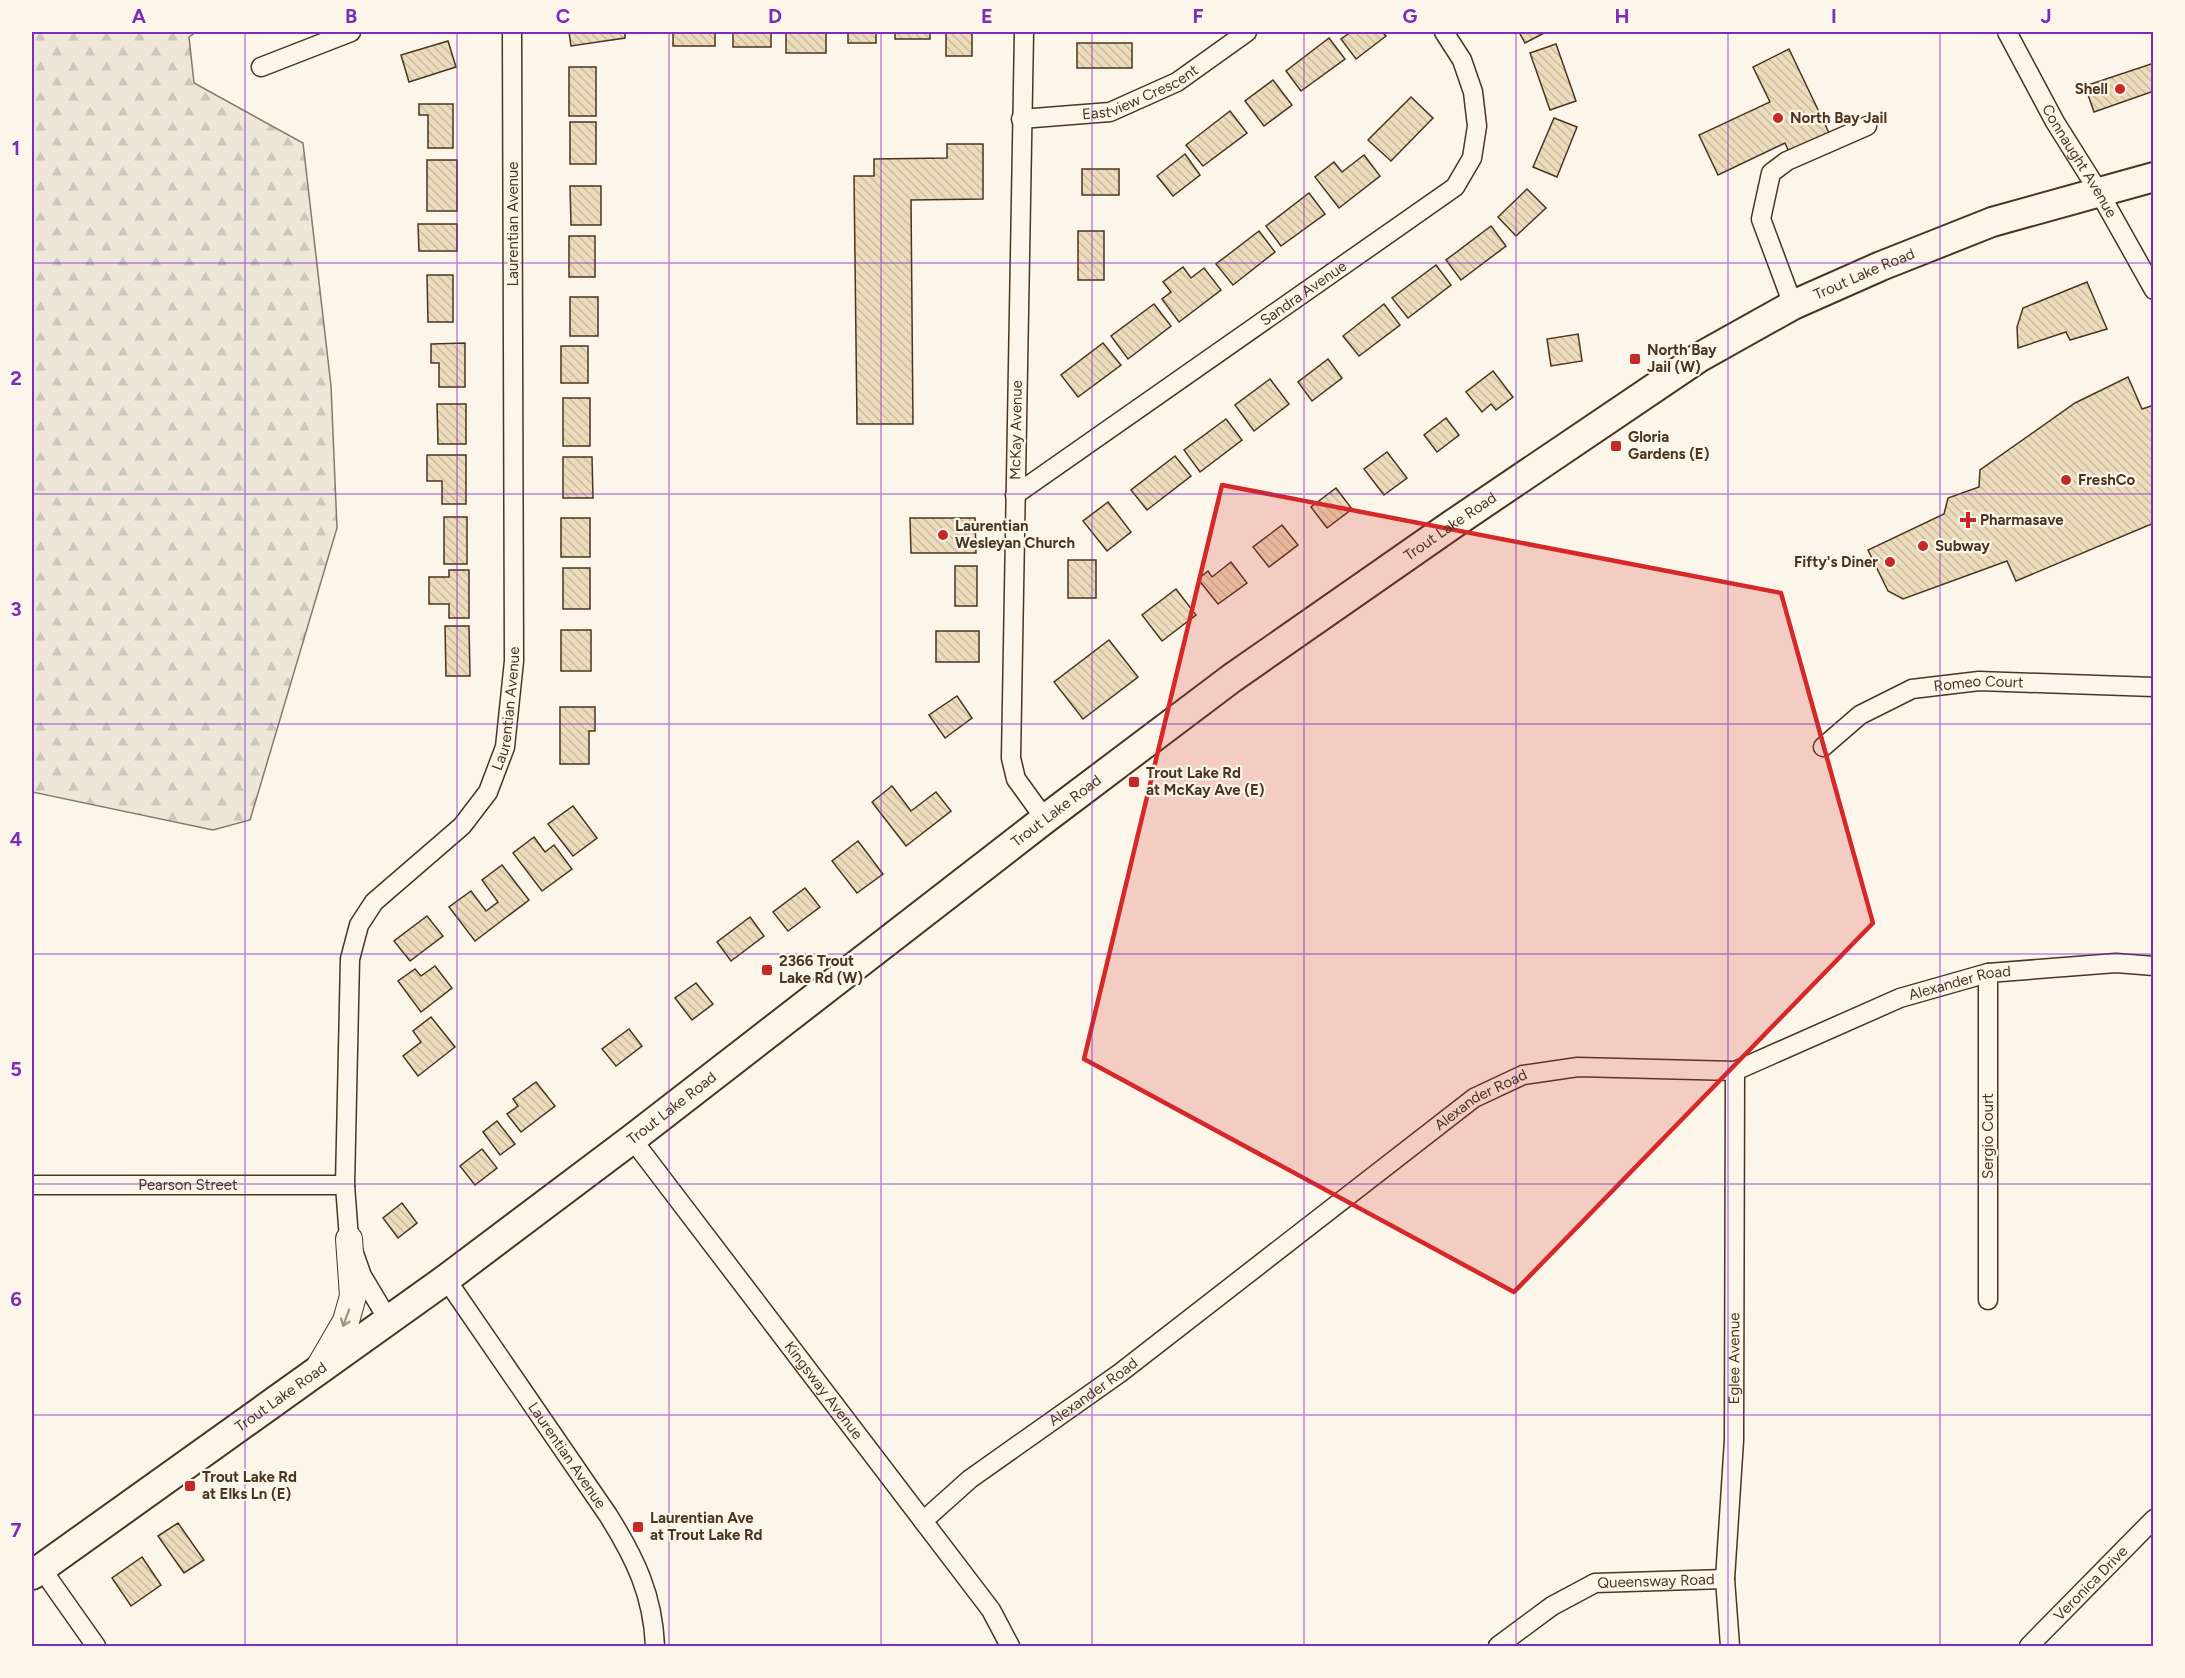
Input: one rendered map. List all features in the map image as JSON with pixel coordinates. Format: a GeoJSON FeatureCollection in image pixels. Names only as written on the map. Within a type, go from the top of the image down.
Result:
{"type":"FeatureCollection","features":[{"type":"Feature","properties":{"kind":"main road","name":"Trout Lake Road"},"geometry":{"type":"LineString","coordinates":[[36,1572],[446,1279],[632,1139],[1044,819],[1232,678],[1453,524],[1700,357],[1793,305],[1992,222],[2154,177]]}},
{"type":"Feature","properties":{"kind":"main road"},"geometry":{"type":"LineString","coordinates":[[315,1373],[346,1321],[353,1296],[349,1239]]}},
{"type":"Feature","properties":{"kind":"street"},"geometry":{"type":"LineString","coordinates":[[261,67],[351,32]]}},
{"type":"Feature","properties":{"kind":"street","name":"Laurentian Avenue"},"geometry":{"type":"LineString","coordinates":[[389,1321],[363,1276],[349,1239],[345,1185],[350,959],[359,926],[374,902],[462,826],[488,792],[505,747],[514,661],[512,32]]}},
{"type":"Feature","properties":{"kind":"street","name":"McKay Avenue"},"geometry":{"type":"LineString","coordinates":[[1024,32],[1011,758],[1016,779],[1044,819]]}},
{"type":"Feature","properties":{"kind":"street","name":"Eastview Crescent"},"geometry":{"type":"LineString","coordinates":[[1021,119],[1110,112],[1177,82],[1247,32]]}},
{"type":"Feature","properties":{"kind":"street","name":"Sandra Avenue"},"geometry":{"type":"LineString","coordinates":[[1015,495],[1455,187],[1472,158],[1478,126],[1473,93],[1462,60],[1444,32]]}},
{"type":"Feature","properties":{"kind":"street","name":"Connaught Avenue"},"geometry":{"type":"LineString","coordinates":[[2007,32],[2055,122],[2099,192],[2154,290]]}},
{"type":"Feature","properties":{"kind":"street"},"geometry":{"type":"LineString","coordinates":[[1793,305],[1761,219],[1771,173],[1787,161],[1867,126]]}},
{"type":"Feature","properties":{"kind":"street","name":"Romeo Court"},"geometry":{"type":"LineString","coordinates":[[1823,747],[1860,716],[1912,689],[1979,681],[2154,687]]}},
{"type":"Feature","properties":{"kind":"street","name":"Alexander Road"},"geometry":{"type":"LineString","coordinates":[[924,1521],[970,1479],[1120,1373],[1474,1098],[1523,1075],[1578,1068],[1735,1071],[1900,998],[1988,973],[2116,963],[2154,966]]}},
{"type":"Feature","properties":{"kind":"street","name":"Sergio Court"},"geometry":{"type":"LineString","coordinates":[[1988,973],[1988,1300]]}},
{"type":"Feature","properties":{"kind":"street","name":"Eglee Avenue"},"geometry":{"type":"LineString","coordinates":[[1730,1647],[1725,1579],[1734,1440],[1735,1071]]}},
{"type":"Feature","properties":{"kind":"street","name":"Kingsway Avenue"},"geometry":{"type":"LineString","coordinates":[[632,1139],[991,1610],[1010,1647]]}},
{"type":"Feature","properties":{"kind":"street","name":"Pearson Street"},"geometry":{"type":"LineString","coordinates":[[32,1185],[345,1185]]}},
{"type":"Feature","properties":{"kind":"street","name":"Laurentian Avenue"},"geometry":{"type":"LineString","coordinates":[[446,1279],[626,1544],[649,1599],[654,1623],[655,1647]]}},
{"type":"Feature","properties":{"kind":"street","name":"Veronica Drive"},"geometry":{"type":"LineString","coordinates":[[2029,1647],[2154,1519]]}},
{"type":"Feature","properties":{"kind":"street"},"geometry":{"type":"LineString","coordinates":[[36,1572],[96,1647]]}},
{"type":"Feature","properties":{"kind":"street","name":"Queensway Road"},"geometry":{"type":"LineString","coordinates":[[1498,1647],[1552,1606],[1594,1583],[1725,1579]]}},
{"type":"Feature","properties":{"kind":"highlighted area"},"geometry":{"type":"Polygon","coordinates":[[[1222,485],[1781,593],[1873,923],[1514,1292],[1084,1059],[1222,485]]]}},
{"type":"Feature","properties":{"kind":"green space"},"geometry":{"type":"Polygon","coordinates":[[[32,32],[196,32],[189,37],[194,83],[303,143],[331,386],[337,528],[250,820],[213,830],[32,792],[32,32]]]}},
{"type":"Feature","properties":{"kind":"building"},"geometry":{"type":"Polygon","coordinates":[[[569,32],[625,32],[625,38],[571,46],[569,32]]]}},
{"type":"Feature","properties":{"kind":"building"},"geometry":{"type":"Polygon","coordinates":[[[673,32],[715,32],[715,46],[673,46],[673,32]]]}},
{"type":"Feature","properties":{"kind":"building"},"geometry":{"type":"Polygon","coordinates":[[[733,32],[771,32],[771,47],[733,47],[733,32]]]}},
{"type":"Feature","properties":{"kind":"building"},"geometry":{"type":"Polygon","coordinates":[[[786,32],[826,32],[826,53],[786,53],[786,32]]]}},
{"type":"Feature","properties":{"kind":"building"},"geometry":{"type":"Polygon","coordinates":[[[848,32],[876,32],[876,43],[848,43],[848,32]]]}},
{"type":"Feature","properties":{"kind":"building"},"geometry":{"type":"Polygon","coordinates":[[[895,32],[930,32],[930,39],[895,39],[895,32]]]}},
{"type":"Feature","properties":{"kind":"building"},"geometry":{"type":"Polygon","coordinates":[[[946,32],[972,32],[972,56],[946,56],[946,32]]]}},
{"type":"Feature","properties":{"kind":"building"},"geometry":{"type":"Polygon","coordinates":[[[1351,32],[1382,32],[1386,36],[1356,59],[1341,39],[1351,32]]]}},
{"type":"Feature","properties":{"kind":"building"},"geometry":{"type":"Polygon","coordinates":[[[1519,32],[1546,32],[1525,43],[1519,32]]]}},
{"type":"Feature","properties":{"kind":"building"},"geometry":{"type":"Polygon","coordinates":[[[1329,38],[1345,59],[1301,91],[1286,71],[1329,38]]]}},
{"type":"Feature","properties":{"kind":"building"},"geometry":{"type":"Polygon","coordinates":[[[448,41],[456,67],[409,82],[401,55],[448,41]]]}},
{"type":"Feature","properties":{"kind":"building"},"geometry":{"type":"Polygon","coordinates":[[[1077,43],[1132,43],[1132,68],[1077,68],[1077,43]]]}},
{"type":"Feature","properties":{"kind":"building"},"geometry":{"type":"Polygon","coordinates":[[[1556,44],[1576,101],[1550,110],[1530,53],[1556,44]]]}},
{"type":"Feature","properties":{"kind":"building","name":"North Bay Jail"},"geometry":{"type":"Polygon","coordinates":[[[1789,49],[1830,135],[1790,154],[1785,143],[1718,175],[1699,135],[1770,102],[1753,67],[1789,49]]]}},
{"type":"Feature","properties":{"kind":"building","name":"Shell"},"geometry":{"type":"Polygon","coordinates":[[[2154,63],[2154,91],[2094,112],[2085,86],[2154,63]]]}},
{"type":"Feature","properties":{"kind":"building"},"geometry":{"type":"Polygon","coordinates":[[[569,67],[596,67],[596,116],[569,116],[569,67]]]}},
{"type":"Feature","properties":{"kind":"building"},"geometry":{"type":"Polygon","coordinates":[[[1273,80],[1292,105],[1264,126],[1245,101],[1273,80]]]}},
{"type":"Feature","properties":{"kind":"building"},"geometry":{"type":"Polygon","coordinates":[[[1411,97],[1433,118],[1391,161],[1368,140],[1411,97]]]}},
{"type":"Feature","properties":{"kind":"building"},"geometry":{"type":"Polygon","coordinates":[[[419,104],[453,104],[453,148],[428,148],[428,115],[419,115],[419,104]]]}},
{"type":"Feature","properties":{"kind":"building"},"geometry":{"type":"Polygon","coordinates":[[[1230,111],[1247,133],[1203,166],[1186,145],[1230,111]]]}},
{"type":"Feature","properties":{"kind":"building"},"geometry":{"type":"Polygon","coordinates":[[[1554,118],[1577,127],[1557,177],[1533,167],[1554,118]]]}},
{"type":"Feature","properties":{"kind":"building"},"geometry":{"type":"Polygon","coordinates":[[[570,122],[596,122],[596,164],[570,164],[570,122]]]}},
{"type":"Feature","properties":{"kind":"building"},"geometry":{"type":"Polygon","coordinates":[[[947,144],[983,144],[983,199],[911,200],[913,424],[857,424],[854,176],[874,176],[874,159],[947,158],[947,144]]]}},
{"type":"Feature","properties":{"kind":"building"},"geometry":{"type":"Polygon","coordinates":[[[1185,154],[1200,175],[1173,196],[1157,176],[1185,154]]]}},
{"type":"Feature","properties":{"kind":"building"},"geometry":{"type":"Polygon","coordinates":[[[1364,155],[1380,176],[1339,208],[1315,177],[1334,162],[1342,172],[1364,155]]]}},
{"type":"Feature","properties":{"kind":"building"},"geometry":{"type":"Polygon","coordinates":[[[427,160],[457,160],[457,211],[427,211],[427,160]]]}},
{"type":"Feature","properties":{"kind":"building"},"geometry":{"type":"Polygon","coordinates":[[[1082,169],[1119,169],[1119,195],[1082,195],[1082,169]]]}},
{"type":"Feature","properties":{"kind":"building"},"geometry":{"type":"Polygon","coordinates":[[[570,186],[601,186],[601,225],[571,225],[570,186]]]}},
{"type":"Feature","properties":{"kind":"building"},"geometry":{"type":"Polygon","coordinates":[[[1527,189],[1546,208],[1516,236],[1498,217],[1527,189]]]}},
{"type":"Feature","properties":{"kind":"building"},"geometry":{"type":"Polygon","coordinates":[[[1309,193],[1325,214],[1281,246],[1266,226],[1309,193]]]}},
{"type":"Feature","properties":{"kind":"building"},"geometry":{"type":"Polygon","coordinates":[[[418,224],[457,224],[457,251],[419,251],[418,224]]]}},
{"type":"Feature","properties":{"kind":"building"},"geometry":{"type":"Polygon","coordinates":[[[1491,226],[1506,246],[1461,280],[1446,260],[1491,226]]]}},
{"type":"Feature","properties":{"kind":"building"},"geometry":{"type":"Polygon","coordinates":[[[1078,231],[1104,231],[1104,280],[1078,280],[1078,231]]]}},
{"type":"Feature","properties":{"kind":"building"},"geometry":{"type":"Polygon","coordinates":[[[1259,231],[1275,252],[1233,285],[1216,264],[1259,231]]]}},
{"type":"Feature","properties":{"kind":"building"},"geometry":{"type":"Polygon","coordinates":[[[569,236],[595,236],[595,277],[569,277],[569,236]]]}},
{"type":"Feature","properties":{"kind":"building"},"geometry":{"type":"Polygon","coordinates":[[[1436,265],[1451,285],[1408,318],[1392,298],[1436,265]]]}},
{"type":"Feature","properties":{"kind":"building"},"geometry":{"type":"Polygon","coordinates":[[[1183,267],[1191,278],[1204,268],[1221,290],[1179,322],[1162,299],[1171,292],[1163,282],[1183,267]]]}},
{"type":"Feature","properties":{"kind":"building"},"geometry":{"type":"Polygon","coordinates":[[[427,275],[453,275],[453,322],[428,322],[427,275]]]}},
{"type":"Feature","properties":{"kind":"building"},"geometry":{"type":"Polygon","coordinates":[[[2087,282],[2107,329],[2070,340],[2066,332],[2018,348],[2017,327],[2023,308],[2087,282]]]}},
{"type":"Feature","properties":{"kind":"building"},"geometry":{"type":"Polygon","coordinates":[[[570,297],[598,297],[598,336],[570,336],[570,297]]]}},
{"type":"Feature","properties":{"kind":"building"},"geometry":{"type":"Polygon","coordinates":[[[1154,304],[1171,326],[1128,359],[1111,336],[1154,304]]]}},
{"type":"Feature","properties":{"kind":"building"},"geometry":{"type":"Polygon","coordinates":[[[1384,304],[1400,325],[1359,356],[1343,336],[1384,304]]]}},
{"type":"Feature","properties":{"kind":"building"},"geometry":{"type":"Polygon","coordinates":[[[1578,334],[1582,361],[1551,366],[1547,339],[1578,334]]]}},
{"type":"Feature","properties":{"kind":"building"},"geometry":{"type":"Polygon","coordinates":[[[465,343],[465,387],[439,387],[439,363],[431,363],[431,344],[465,343]]]}},
{"type":"Feature","properties":{"kind":"building"},"geometry":{"type":"Polygon","coordinates":[[[1103,343],[1121,365],[1078,397],[1061,375],[1103,343]]]}},
{"type":"Feature","properties":{"kind":"building"},"geometry":{"type":"Polygon","coordinates":[[[561,346],[588,346],[588,383],[561,383],[561,346]]]}},
{"type":"Feature","properties":{"kind":"building"},"geometry":{"type":"Polygon","coordinates":[[[1328,359],[1342,378],[1312,401],[1298,382],[1328,359]]]}},
{"type":"Feature","properties":{"kind":"building"},"geometry":{"type":"Polygon","coordinates":[[[1493,371],[1513,397],[1496,410],[1491,404],[1482,412],[1466,392],[1493,371]]]}},
{"type":"Feature","properties":{"kind":"building"},"geometry":{"type":"Polygon","coordinates":[[[2128,377],[2142,409],[2154,405],[2154,523],[2016,581],[2007,561],[1903,599],[1888,591],[1868,550],[1944,514],[1948,498],[1979,487],[1980,470],[2075,403],[2128,377]]]}},
{"type":"Feature","properties":{"kind":"building"},"geometry":{"type":"Polygon","coordinates":[[[1270,379],[1289,404],[1254,431],[1235,405],[1270,379]]]}},
{"type":"Feature","properties":{"kind":"building"},"geometry":{"type":"Polygon","coordinates":[[[563,398],[590,398],[590,446],[563,446],[563,398]]]}},
{"type":"Feature","properties":{"kind":"building"},"geometry":{"type":"Polygon","coordinates":[[[437,404],[466,404],[466,444],[438,444],[437,404]]]}},
{"type":"Feature","properties":{"kind":"building"},"geometry":{"type":"Polygon","coordinates":[[[1446,418],[1459,435],[1437,452],[1424,435],[1446,418]]]}},
{"type":"Feature","properties":{"kind":"building"},"geometry":{"type":"Polygon","coordinates":[[[1226,419],[1242,440],[1200,472],[1184,450],[1226,419]]]}},
{"type":"Feature","properties":{"kind":"building"},"geometry":{"type":"Polygon","coordinates":[[[1387,452],[1407,478],[1384,495],[1364,469],[1387,452]]]}},
{"type":"Feature","properties":{"kind":"building"},"geometry":{"type":"Polygon","coordinates":[[[427,455],[466,455],[466,504],[442,504],[442,481],[427,481],[427,455]]]}},
{"type":"Feature","properties":{"kind":"building"},"geometry":{"type":"Polygon","coordinates":[[[1175,456],[1191,476],[1147,510],[1131,490],[1175,456]]]}},
{"type":"Feature","properties":{"kind":"building"},"geometry":{"type":"Polygon","coordinates":[[[563,457],[592,457],[593,498],[563,498],[563,457]]]}},
{"type":"Feature","properties":{"kind":"building"},"geometry":{"type":"Polygon","coordinates":[[[1336,488],[1352,509],[1327,528],[1311,507],[1336,488]]]}},
{"type":"Feature","properties":{"kind":"building"},"geometry":{"type":"Polygon","coordinates":[[[1108,502],[1131,532],[1107,551],[1083,521],[1108,502]]]}},
{"type":"Feature","properties":{"kind":"building"},"geometry":{"type":"Polygon","coordinates":[[[444,517],[467,517],[467,564],[444,564],[444,517]]]}},
{"type":"Feature","properties":{"kind":"building"},"geometry":{"type":"Polygon","coordinates":[[[561,518],[590,518],[590,557],[561,557],[561,518]]]}},
{"type":"Feature","properties":{"kind":"building","name":"Laurentian Wesleyan Church"},"geometry":{"type":"Polygon","coordinates":[[[910,518],[975,518],[976,553],[911,553],[910,518]]]}},
{"type":"Feature","properties":{"kind":"building"},"geometry":{"type":"Polygon","coordinates":[[[1282,525],[1298,545],[1269,567],[1253,547],[1282,525]]]}},
{"type":"Feature","properties":{"kind":"building"},"geometry":{"type":"Polygon","coordinates":[[[1068,560],[1096,560],[1096,598],[1068,598],[1068,560]]]}},
{"type":"Feature","properties":{"kind":"building"},"geometry":{"type":"Polygon","coordinates":[[[1231,562],[1247,583],[1218,604],[1198,579],[1208,571],[1212,577],[1231,562]]]}},
{"type":"Feature","properties":{"kind":"building"},"geometry":{"type":"Polygon","coordinates":[[[955,566],[977,566],[977,606],[955,606],[955,566]]]}},
{"type":"Feature","properties":{"kind":"building"},"geometry":{"type":"Polygon","coordinates":[[[563,568],[590,568],[590,609],[563,609],[563,568]]]}},
{"type":"Feature","properties":{"kind":"building"},"geometry":{"type":"Polygon","coordinates":[[[449,570],[469,570],[469,618],[449,618],[449,604],[429,604],[429,577],[449,577],[449,570]]]}},
{"type":"Feature","properties":{"kind":"building"},"geometry":{"type":"Polygon","coordinates":[[[1176,589],[1196,615],[1162,641],[1142,615],[1176,589]]]}},
{"type":"Feature","properties":{"kind":"building"},"geometry":{"type":"Polygon","coordinates":[[[445,626],[469,626],[470,676],[446,676],[445,626]]]}},
{"type":"Feature","properties":{"kind":"building"},"geometry":{"type":"Polygon","coordinates":[[[561,630],[591,630],[591,671],[561,671],[561,630]]]}},
{"type":"Feature","properties":{"kind":"building"},"geometry":{"type":"Polygon","coordinates":[[[936,631],[979,631],[979,662],[936,662],[936,631]]]}},
{"type":"Feature","properties":{"kind":"building"},"geometry":{"type":"Polygon","coordinates":[[[1109,640],[1138,677],[1083,719],[1054,682],[1109,640]]]}},
{"type":"Feature","properties":{"kind":"building"},"geometry":{"type":"Polygon","coordinates":[[[957,696],[972,718],[945,738],[929,715],[957,696]]]}},
{"type":"Feature","properties":{"kind":"building"},"geometry":{"type":"Polygon","coordinates":[[[560,707],[595,707],[595,731],[589,731],[589,764],[560,764],[560,707]]]}},
{"type":"Feature","properties":{"kind":"building"},"geometry":{"type":"Polygon","coordinates":[[[892,786],[911,811],[936,792],[951,811],[906,846],[872,802],[892,786]]]}},
{"type":"Feature","properties":{"kind":"building"},"geometry":{"type":"Polygon","coordinates":[[[573,806],[597,838],[573,856],[548,824],[573,806]]]}},
{"type":"Feature","properties":{"kind":"building"},"geometry":{"type":"Polygon","coordinates":[[[534,837],[545,852],[554,845],[572,869],[542,891],[513,853],[534,837]]]}},
{"type":"Feature","properties":{"kind":"building"},"geometry":{"type":"Polygon","coordinates":[[[858,841],[883,874],[857,893],[832,861],[858,841]]]}},
{"type":"Feature","properties":{"kind":"building"},"geometry":{"type":"Polygon","coordinates":[[[502,865],[529,900],[475,941],[449,907],[471,891],[486,911],[498,902],[482,880],[502,865]]]}},
{"type":"Feature","properties":{"kind":"building"},"geometry":{"type":"Polygon","coordinates":[[[805,888],[820,907],[788,931],[773,912],[805,888]]]}},
{"type":"Feature","properties":{"kind":"building"},"geometry":{"type":"Polygon","coordinates":[[[427,916],[443,936],[410,961],[394,941],[427,916]]]}},
{"type":"Feature","properties":{"kind":"building"},"geometry":{"type":"Polygon","coordinates":[[[750,917],[764,936],[731,961],[717,942],[750,917]]]}},
{"type":"Feature","properties":{"kind":"building"},"geometry":{"type":"Polygon","coordinates":[[[435,966],[452,988],[421,1012],[398,981],[415,969],[421,976],[435,966]]]}},
{"type":"Feature","properties":{"kind":"building"},"geometry":{"type":"Polygon","coordinates":[[[696,983],[713,1004],[692,1020],[675,998],[696,983]]]}},
{"type":"Feature","properties":{"kind":"building"},"geometry":{"type":"Polygon","coordinates":[[[431,1017],[455,1047],[418,1076],[403,1056],[421,1042],[413,1031],[431,1017]]]}},
{"type":"Feature","properties":{"kind":"building"},"geometry":{"type":"Polygon","coordinates":[[[629,1029],[642,1046],[616,1066],[602,1049],[629,1029]]]}},
{"type":"Feature","properties":{"kind":"building"},"geometry":{"type":"Polygon","coordinates":[[[536,1082],[555,1106],[521,1132],[507,1114],[518,1106],[513,1099],[536,1082]]]}},
{"type":"Feature","properties":{"kind":"building"},"geometry":{"type":"Polygon","coordinates":[[[497,1121],[515,1144],[500,1155],[483,1132],[497,1121]]]}},
{"type":"Feature","properties":{"kind":"building"},"geometry":{"type":"Polygon","coordinates":[[[482,1149],[497,1168],[475,1185],[460,1166],[482,1149]]]}},
{"type":"Feature","properties":{"kind":"building"},"geometry":{"type":"Polygon","coordinates":[[[402,1203],[417,1223],[398,1238],[383,1218],[402,1203]]]}},
{"type":"Feature","properties":{"kind":"building"},"geometry":{"type":"Polygon","coordinates":[[[178,1523],[204,1560],[184,1573],[158,1536],[178,1523]]]}},
{"type":"Feature","properties":{"kind":"building"},"geometry":{"type":"Polygon","coordinates":[[[142,1557],[161,1585],[131,1606],[112,1578],[142,1557]]]}},
{"type":"Feature","properties":{"kind":"place","name":"Shell"},"geometry":{"type":"Point","coordinates":[2120,89]}},
{"type":"Feature","properties":{"kind":"place","name":"North Bay Jail"},"geometry":{"type":"Point","coordinates":[1778,118]}},
{"type":"Feature","properties":{"kind":"place","name":"North Bay Jail (W)"},"geometry":{"type":"Point","coordinates":[1635,359]}},
{"type":"Feature","properties":{"kind":"place","name":"Gloria Gardens (E)"},"geometry":{"type":"Point","coordinates":[1616,446]}},
{"type":"Feature","properties":{"kind":"place","name":"FreshCo"},"geometry":{"type":"Point","coordinates":[2066,480]}},
{"type":"Feature","properties":{"kind":"place","name":"Pharmasave"},"geometry":{"type":"Point","coordinates":[1968,520]}},
{"type":"Feature","properties":{"kind":"place","name":"Laurentian Wesleyan Church"},"geometry":{"type":"Point","coordinates":[943,535]}},
{"type":"Feature","properties":{"kind":"place","name":"Subway"},"geometry":{"type":"Point","coordinates":[1923,546]}},
{"type":"Feature","properties":{"kind":"place","name":"Fifty's Diner"},"geometry":{"type":"Point","coordinates":[1890,562]}},
{"type":"Feature","properties":{"kind":"place","name":"Trout Lake Rd at McKay Ave (E)"},"geometry":{"type":"Point","coordinates":[1134,782]}},
{"type":"Feature","properties":{"kind":"place","name":"2366 Trout Lake Rd (W)"},"geometry":{"type":"Point","coordinates":[767,970]}},
{"type":"Feature","properties":{"kind":"place","name":"Trout Lake Rd at Elks Ln (E)"},"geometry":{"type":"Point","coordinates":[190,1486]}},
{"type":"Feature","properties":{"kind":"place","name":"Laurentian Ave at Trout Lake Rd"},"geometry":{"type":"Point","coordinates":[638,1527]}}]}
